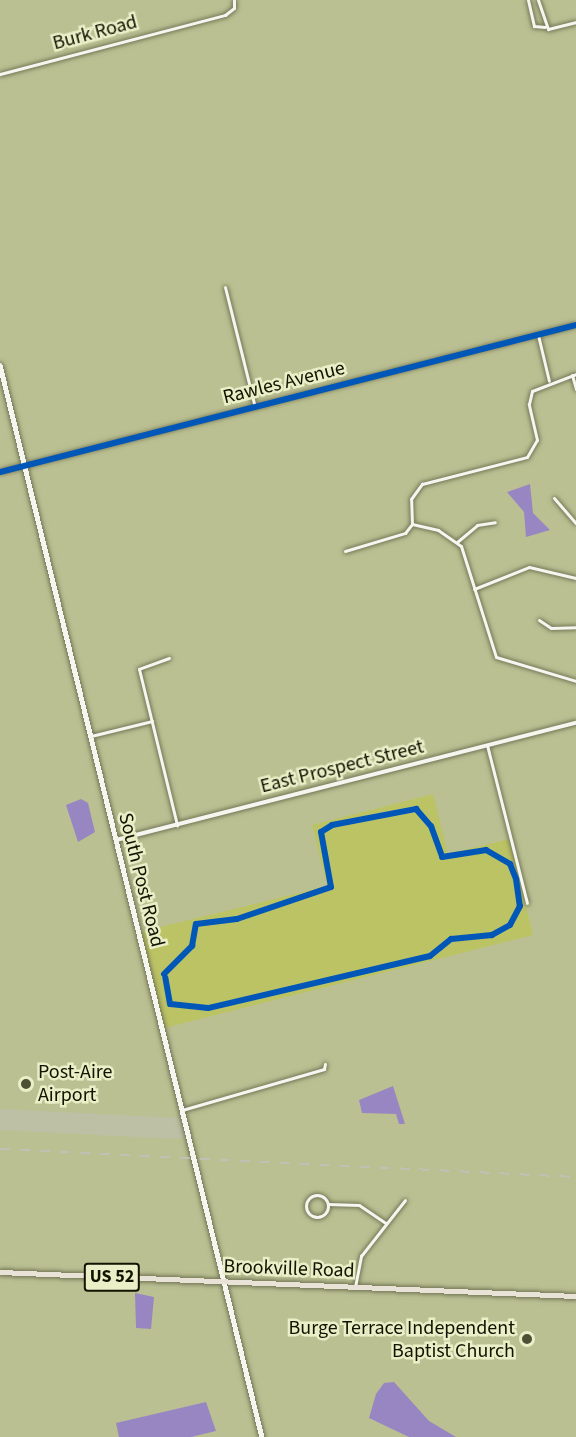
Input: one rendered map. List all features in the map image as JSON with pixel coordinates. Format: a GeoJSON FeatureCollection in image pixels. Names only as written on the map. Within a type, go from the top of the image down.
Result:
{"type":"FeatureCollection","features":[{"type":"Feature","properties":{"kind":"main road","name":"South Post Road"},"geometry":{"type":"LineString","coordinates":[[0,365],[262,1437]]}},
{"type":"Feature","properties":{"kind":"main road","name":"Brookville Road"},"geometry":{"type":"LineString","coordinates":[[0,1272],[576,1296]]}},
{"type":"Feature","properties":{"kind":"street","name":"Burk Road"},"geometry":{"type":"LineString","coordinates":[[0,74],[232,11],[234,0]]}},
{"type":"Feature","properties":{"kind":"street"},"geometry":{"type":"LineString","coordinates":[[528,0],[534,26],[545,27],[576,22]]}},
{"type":"Feature","properties":{"kind":"street"},"geometry":{"type":"LineString","coordinates":[[538,0],[545,27]]}},
{"type":"Feature","properties":{"kind":"street"},"geometry":{"type":"LineString","coordinates":[[225,286],[255,407]]}},
{"type":"Feature","properties":{"kind":"street","name":"Rawles Avenue"},"geometry":{"type":"LineString","coordinates":[[0,472],[576,325]]}},
{"type":"Feature","properties":{"kind":"street"},"geometry":{"type":"LineString","coordinates":[[538,335],[549,381]]}},
{"type":"Feature","properties":{"kind":"street"},"geometry":{"type":"LineString","coordinates":[[345,552],[400,537],[412,524],[411,499],[421,485],[532,453],[537,439],[530,397],[549,381],[574,374],[576,389]]}},
{"type":"Feature","properties":{"kind":"street"},"geometry":{"type":"LineString","coordinates":[[554,498],[576,523]]}},
{"type":"Feature","properties":{"kind":"street"},"geometry":{"type":"LineString","coordinates":[[457,542],[477,525],[495,522]]}},
{"type":"Feature","properties":{"kind":"street"},"geometry":{"type":"LineString","coordinates":[[412,524],[438,530],[457,542],[496,657],[570,682],[576,681]]}},
{"type":"Feature","properties":{"kind":"street"},"geometry":{"type":"LineString","coordinates":[[474,589],[529,567],[576,578]]}},
{"type":"Feature","properties":{"kind":"street"},"geometry":{"type":"LineString","coordinates":[[539,620],[551,628],[576,627]]}},
{"type":"Feature","properties":{"kind":"street"},"geometry":{"type":"LineString","coordinates":[[169,658],[140,666],[177,825]]}},
{"type":"Feature","properties":{"kind":"street"},"geometry":{"type":"LineString","coordinates":[[91,736],[152,721]]}},
{"type":"Feature","properties":{"kind":"street","name":"East Prospect Street"},"geometry":{"type":"LineString","coordinates":[[116,840],[576,723]]}},
{"type":"Feature","properties":{"kind":"street"},"geometry":{"type":"LineString","coordinates":[[488,745],[527,903]]}},
{"type":"Feature","properties":{"kind":"street"},"geometry":{"type":"LineString","coordinates":[[182,1110],[324,1070],[325,1064]]}},
{"type":"Feature","properties":{"kind":"street"},"geometry":{"type":"LineString","coordinates":[[328,1204],[321,1216],[306,1209],[315,1195],[328,1204],[359,1204],[386,1223]]}},
{"type":"Feature","properties":{"kind":"street"},"geometry":{"type":"LineString","coordinates":[[356,1287],[359,1260],[405,1200]]}},
{"type":"Feature","properties":{"kind":"green space"},"geometry":{"type":"Polygon","coordinates":[[[433,794],[448,854],[509,839],[533,935],[164,1028],[140,932],[327,886],[312,825],[433,794]]]}},
{"type":"Feature","properties":{"kind":"shaded area"},"geometry":{"type":"Polygon","coordinates":[[[530,484],[533,513],[550,530],[526,537],[524,512],[507,492],[530,484]]]}},
{"type":"Feature","properties":{"kind":"shaded area"},"geometry":{"type":"Polygon","coordinates":[[[81,799],[88,803],[95,832],[78,842],[66,805],[81,799]]]}},
{"type":"Feature","properties":{"kind":"shaded area"},"geometry":{"type":"Polygon","coordinates":[[[393,1086],[405,1124],[399,1124],[396,1114],[362,1113],[359,1100],[393,1086]]]}},
{"type":"Feature","properties":{"kind":"shaded area"},"geometry":{"type":"Polygon","coordinates":[[[135,1293],[154,1297],[151,1329],[136,1328],[135,1293]]]}},
{"type":"Feature","properties":{"kind":"shaded area"},"geometry":{"type":"Polygon","coordinates":[[[394,1382],[429,1421],[456,1437],[409,1437],[369,1418],[376,1394],[384,1383],[394,1382]]]}},
{"type":"Feature","properties":{"kind":"shaded area"},"geometry":{"type":"Polygon","coordinates":[[[206,1402],[216,1431],[191,1437],[119,1437],[116,1423],[206,1402]]]}},
{"type":"Feature","properties":{"kind":"runway"},"geometry":{"type":"LineString","coordinates":[[0,1119],[178,1128]]}},
{"type":"Feature","properties":{"kind":"railway"},"geometry":{"type":"LineString","coordinates":[[0,1149],[576,1177]]}},
{"type":"Feature","properties":{"kind":"cycle path"},"geometry":{"type":"LineString","coordinates":[[0,472],[576,325]]}},
{"type":"Feature","properties":{"kind":"cycle path"},"geometry":{"type":"LineString","coordinates":[[164,974],[192,946],[196,924],[237,919],[331,887],[321,832],[332,825],[416,809],[431,826],[442,857],[486,850],[510,864],[516,879],[520,906],[510,925],[492,935],[451,939],[430,956],[208,1008],[170,1004],[165,977]]}},
{"type":"Feature","properties":{"kind":"place","name":"Post-Aire Airport"},"geometry":{"type":"Point","coordinates":[26,1084]}},
{"type":"Feature","properties":{"kind":"place","name":"Burge Terrace Independent Baptist Church"},"geometry":{"type":"Point","coordinates":[527,1339]}}]}
